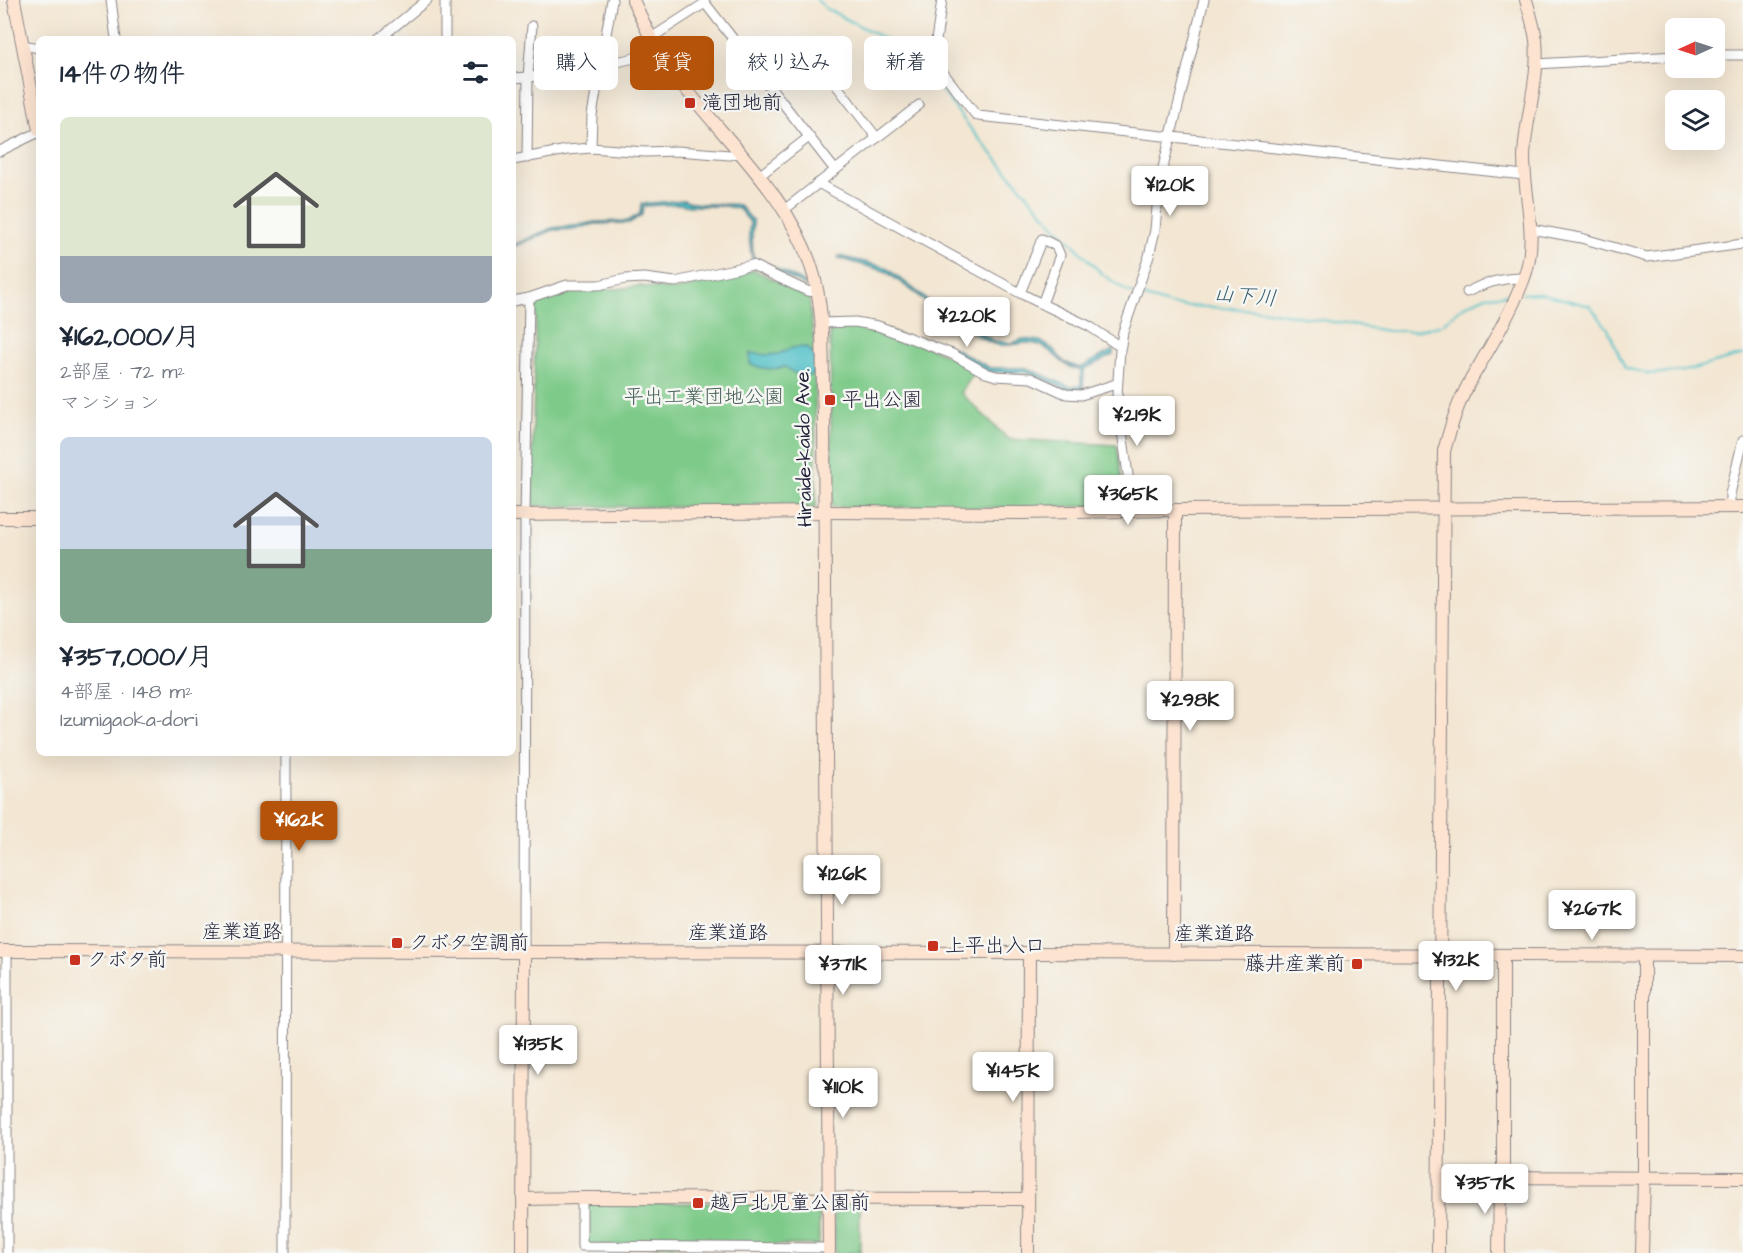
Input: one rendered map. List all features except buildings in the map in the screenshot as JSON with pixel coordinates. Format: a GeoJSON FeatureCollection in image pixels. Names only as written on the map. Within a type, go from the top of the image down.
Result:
{"type":"FeatureCollection","features":[{"type":"Feature","properties":{"kind":"street"},"geometry":{"type":"LineString","coordinates":[[14,0],[36,117]]}},
{"type":"Feature","properties":{"kind":"street"},"geometry":{"type":"LineString","coordinates":[[111,0],[116,36]]}},
{"type":"Feature","properties":{"kind":"street"},"geometry":{"type":"LineString","coordinates":[[383,36],[427,0]]}},
{"type":"Feature","properties":{"kind":"street"},"geometry":{"type":"LineString","coordinates":[[445,0],[445,36]]}},
{"type":"Feature","properties":{"kind":"street"},"geometry":{"type":"LineString","coordinates":[[605,36],[612,0]]}},
{"type":"Feature","properties":{"kind":"street","name":"Hiraide-kaido Ave."},"geometry":{"type":"LineString","coordinates":[[633,0],[650,36]]}},
{"type":"Feature","properties":{"kind":"street"},"geometry":{"type":"LineString","coordinates":[[942,0],[934,54],[935,62],[978,117],[1524,175]]}},
{"type":"Feature","properties":{"kind":"street"},"geometry":{"type":"LineString","coordinates":[[1132,511],[1116,384],[1121,345],[1149,256],[1155,230],[1159,184],[1203,0]]}},
{"type":"Feature","properties":{"kind":"street"},"geometry":{"type":"LineString","coordinates":[[1438,1253],[1444,451],[1452,419],[1465,390],[1485,358],[1517,296],[1531,255],[1524,153],[1536,64],[1536,41],[1526,0]]}},
{"type":"Feature","properties":{"kind":"street"},"geometry":{"type":"LineString","coordinates":[[656,36],[705,3],[730,36]]}},
{"type":"Feature","properties":{"kind":"street"},"geometry":{"type":"LineString","coordinates":[[526,158],[532,26]]}},
{"type":"Feature","properties":{"kind":"street"},"geometry":{"type":"LineString","coordinates":[[21,45],[36,48]]}},
{"type":"Feature","properties":{"kind":"street"},"geometry":{"type":"LineString","coordinates":[[1725,55],[1743,55]]}},
{"type":"Feature","properties":{"kind":"street"},"geometry":{"type":"LineString","coordinates":[[1536,64],[1665,57]]}},
{"type":"Feature","properties":{"kind":"street"},"geometry":{"type":"LineString","coordinates":[[516,78],[534,76]]}},
{"type":"Feature","properties":{"kind":"street"},"geometry":{"type":"LineString","coordinates":[[591,148],[596,90]]}},
{"type":"Feature","properties":{"kind":"street","name":"Hiraide-kaido Ave."},"geometry":{"type":"LineString","coordinates":[[688,90],[759,176],[784,210],[809,261],[817,292],[821,323],[829,1250]]}},
{"type":"Feature","properties":{"kind":"street"},"geometry":{"type":"LineString","coordinates":[[772,90],[835,170]]}},
{"type":"Feature","properties":{"kind":"street"},"geometry":{"type":"LineString","coordinates":[[840,90],[877,138]]}},
{"type":"Feature","properties":{"kind":"street"},"geometry":{"type":"LineString","coordinates":[[784,210],[919,105]]}},
{"type":"Feature","properties":{"kind":"street"},"geometry":{"type":"LineString","coordinates":[[0,151],[36,133]]}},
{"type":"Feature","properties":{"kind":"street"},"geometry":{"type":"LineString","coordinates":[[759,176],[809,137]]}},
{"type":"Feature","properties":{"kind":"street"},"geometry":{"type":"LineString","coordinates":[[516,160],[591,148],[730,155],[739,152]]}},
{"type":"Feature","properties":{"kind":"street"},"geometry":{"type":"LineString","coordinates":[[818,183],[1121,345]]}},
{"type":"Feature","properties":{"kind":"street"},"geometry":{"type":"LineString","coordinates":[[1531,229],[1581,238],[1647,257],[1743,244]]}},
{"type":"Feature","properties":{"kind":"street"},"geometry":{"type":"LineString","coordinates":[[1020,292],[1042,239],[1056,246],[1060,255],[1042,304]]}},
{"type":"Feature","properties":{"kind":"street"},"geometry":{"type":"LineString","coordinates":[[516,300],[567,285],[599,285],[625,279],[645,278],[675,282],[752,265],[807,291],[817,292]]}},
{"type":"Feature","properties":{"kind":"street"},"geometry":{"type":"LineString","coordinates":[[1467,292],[1480,285],[1508,277],[1525,278]]}},
{"type":"Feature","properties":{"kind":"street"},"geometry":{"type":"LineString","coordinates":[[523,1253],[524,952],[519,515],[529,298]]}},
{"type":"Feature","properties":{"kind":"street"},"geometry":{"type":"LineString","coordinates":[[821,323],[855,322],[878,326],[952,354],[986,373],[996,376],[1031,378],[1066,394],[1081,395],[1116,384]]}},
{"type":"Feature","properties":{"kind":"street"},"geometry":{"type":"LineString","coordinates":[[1730,507],[1730,494],[1743,440]]}},
{"type":"Feature","properties":{"kind":"street"},"geometry":{"type":"LineString","coordinates":[[519,515],[1743,507]]}},
{"type":"Feature","properties":{"kind":"street"},"geometry":{"type":"LineString","coordinates":[[1174,954],[1175,510]]}},
{"type":"Feature","properties":{"kind":"street"},"geometry":{"type":"LineString","coordinates":[[0,518],[36,518]]}},
{"type":"Feature","properties":{"kind":"street"},"geometry":{"type":"LineString","coordinates":[[285,1253],[286,756]]}},
{"type":"Feature","properties":{"kind":"street"},"geometry":{"type":"LineString","coordinates":[[3,951],[7,1253]]}},
{"type":"Feature","properties":{"kind":"street","name":"産業道路"},"geometry":{"type":"LineString","coordinates":[[3,951],[1743,956]]}},
{"type":"Feature","properties":{"kind":"street"},"geometry":{"type":"LineString","coordinates":[[1028,1253],[1029,953]]}},
{"type":"Feature","properties":{"kind":"street"},"geometry":{"type":"LineString","coordinates":[[1499,1253],[1502,1177],[1503,955]]}},
{"type":"Feature","properties":{"kind":"street"},"geometry":{"type":"LineString","coordinates":[[1642,1253],[1644,957]]}},
{"type":"Feature","properties":{"kind":"street"},"geometry":{"type":"LineString","coordinates":[[1439,1177],[1743,1178]]}},
{"type":"Feature","properties":{"kind":"street"},"geometry":{"type":"LineString","coordinates":[[582,1198],[582,1246],[665,1250],[829,1250]]}},
{"type":"Feature","properties":{"kind":"street"},"geometry":{"type":"LineString","coordinates":[[523,1199],[1028,1199]]}},
{"type":"Feature","properties":{"kind":"green space","name":"平出工業団地公園"},"geometry":{"type":"Polygon","coordinates":[[[754,270],[809,297],[815,354],[816,508],[531,506],[536,300],[571,289],[617,289],[639,286],[675,290],[754,270]]]}},
{"type":"Feature","properties":{"kind":"green space"},"geometry":{"type":"Polygon","coordinates":[[[830,323],[888,330],[977,368],[961,393],[1008,439],[1117,445],[1125,505],[1029,508],[832,507],[830,323]]]}},
{"type":"Feature","properties":{"kind":"green space"},"geometry":{"type":"Polygon","coordinates":[[[584,1203],[815,1203],[819,1207],[819,1245],[584,1245],[584,1203]]]}},
{"type":"Feature","properties":{"kind":"green space"},"geometry":{"type":"Polygon","coordinates":[[[841,1203],[860,1203],[860,1253],[835,1253],[834,1210],[841,1203]]]}},
{"type":"Feature","properties":{"kind":"water"},"geometry":{"type":"Polygon","coordinates":[[[684,200],[695,203],[739,205],[753,221],[753,257],[805,283],[805,286],[752,259],[750,222],[739,209],[726,206],[681,204],[643,206],[642,215],[629,223],[595,224],[573,229],[553,230],[516,246],[516,244],[552,228],[595,222],[628,221],[640,214],[641,204],[684,200]]]}},
{"type":"Feature","properties":{"kind":"water"},"geometry":{"type":"Polygon","coordinates":[[[839,256],[885,267],[929,302],[993,341],[1013,343],[1023,339],[1040,341],[1053,349],[1064,362],[1080,368],[1113,350],[1113,355],[1084,369],[1083,389],[1069,390],[1027,372],[989,372],[944,346],[945,343],[990,368],[1027,368],[1070,387],[1081,386],[1081,370],[1068,366],[1045,348],[1033,343],[1000,345],[991,343],[927,304],[885,271],[838,258],[839,256]]]}},
{"type":"Feature","properties":{"kind":"water"},"geometry":{"type":"Polygon","coordinates":[[[808,347],[815,358],[813,375],[799,375],[785,367],[768,368],[750,364],[750,353],[778,354],[792,348],[808,347]]]}},
{"type":"Feature","properties":{"kind":"waterway","name":"山下川"},"geometry":{"type":"LineString","coordinates":[[817,0],[827,9],[914,54],[974,133],[1046,216],[1101,273],[1126,291],[1133,293]]}},
{"type":"Feature","properties":{"kind":"waterway","name":"山下川"},"geometry":{"type":"LineString","coordinates":[[1522,294],[1539,293],[1590,306],[1608,329],[1625,368],[1649,374],[1685,371],[1743,355]]}},
{"type":"Feature","properties":{"kind":"waterway","name":"山下川"},"geometry":{"type":"LineString","coordinates":[[1139,295],[1171,305],[1261,310],[1388,331],[1412,331],[1441,325],[1464,306],[1486,296],[1513,294]]}},
{"type":"Feature","properties":{"kind":"place","name":"滝団地前"},"geometry":{"type":"Point","coordinates":[690,103]}},
{"type":"Feature","properties":{"kind":"place","name":"平出公園"},"geometry":{"type":"Point","coordinates":[830,400]}},
{"type":"Feature","properties":{"kind":"place","name":"クボタ空調前"},"geometry":{"type":"Point","coordinates":[397,943]}},
{"type":"Feature","properties":{"kind":"place","name":"上平出入口"},"geometry":{"type":"Point","coordinates":[933,946]}},
{"type":"Feature","properties":{"kind":"place","name":"クボタ前"},"geometry":{"type":"Point","coordinates":[75,960]}},
{"type":"Feature","properties":{"kind":"place","name":"藤井産業前"},"geometry":{"type":"Point","coordinates":[1357,964]}},
{"type":"Feature","properties":{"kind":"place","name":"越戸北児童公園前"},"geometry":{"type":"Point","coordinates":[698,1203]}}]}
